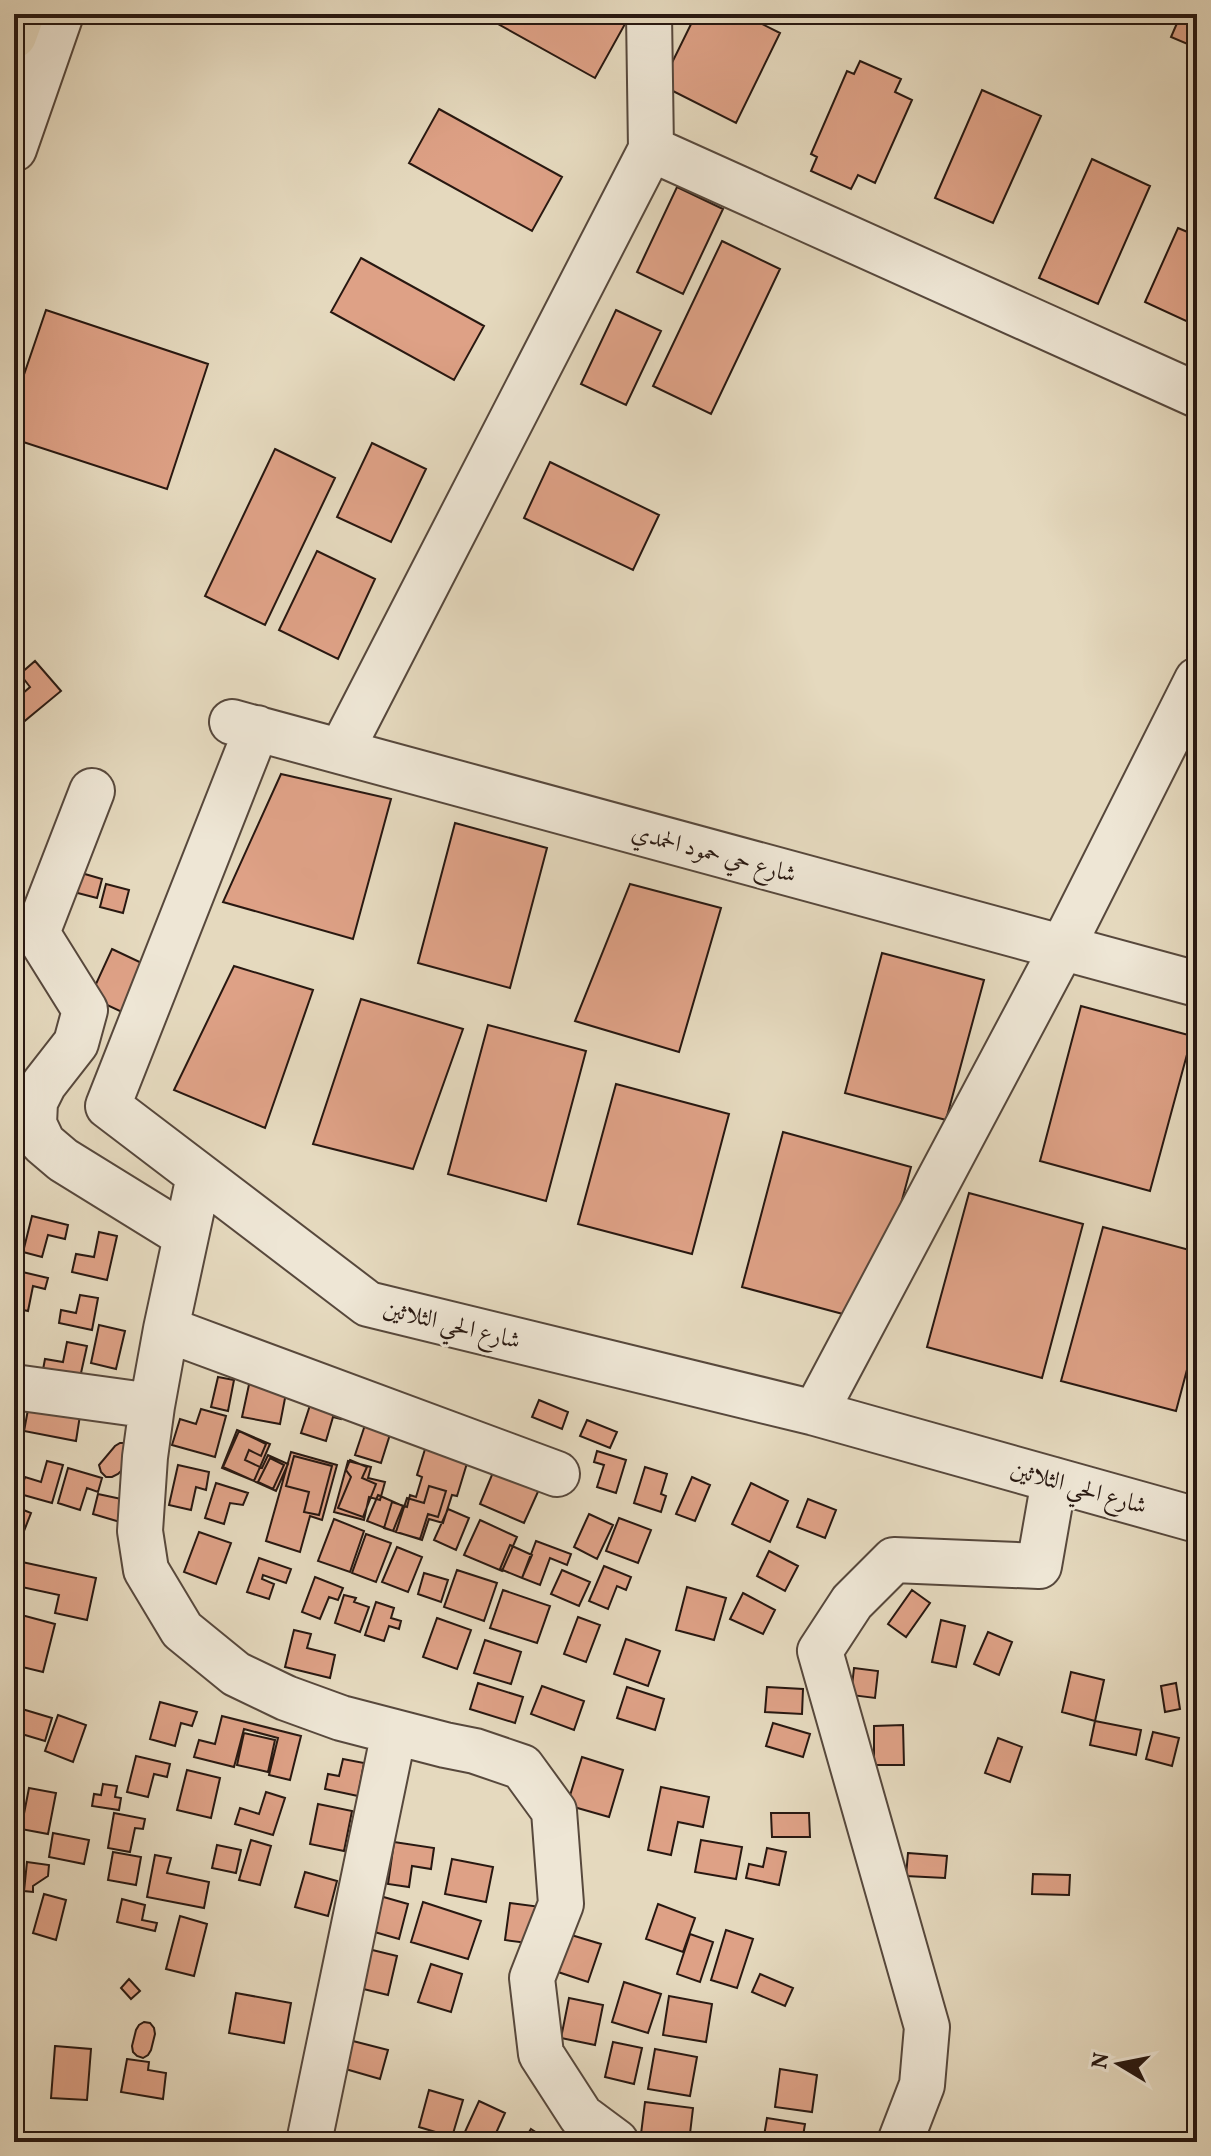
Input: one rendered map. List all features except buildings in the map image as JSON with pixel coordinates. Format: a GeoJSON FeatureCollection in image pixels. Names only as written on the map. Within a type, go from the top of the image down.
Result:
{"type":"FeatureCollection","features":[{"type":"Feature","properties":{"kind":"main road"},"geometry":{"type":"LineString","coordinates":[[14,36],[22,14]]}},
{"type":"Feature","properties":{"kind":"street"},"geometry":{"type":"LineString","coordinates":[[14,149],[61,14]]}},
{"type":"Feature","properties":{"kind":"street"},"geometry":{"type":"LineString","coordinates":[[341,751],[651,149],[649,14]]}},
{"type":"Feature","properties":{"kind":"street"},"geometry":{"type":"LineString","coordinates":[[651,149],[1197,395]]}},
{"type":"Feature","properties":{"kind":"street"},"geometry":{"type":"LineString","coordinates":[[815,1413],[1062,948],[1197,680]]}},
{"type":"Feature","properties":{"kind":"street","name":"شارع حي حمود الحمدي"},"geometry":{"type":"LineString","coordinates":[[244,725],[1197,984]]}},
{"type":"Feature","properties":{"kind":"street","name":"شارع الحي الثلاثين"},"geometry":{"type":"LineString","coordinates":[[244,725],[108,1106],[368,1304],[815,1413],[1197,1520]]}},
{"type":"Feature","properties":{"kind":"street"},"geometry":{"type":"LineString","coordinates":[[92,791],[37,933],[85,1010],[76,1043],[44,1084],[35,1102],[34,1124],[43,1143],[63,1160],[186,1236]]}},
{"type":"Feature","properties":{"kind":"street"},"geometry":{"type":"LineString","coordinates":[[199,1176],[166,1329],[145,1457],[140,1531],[146,1570],[182,1630],[236,1674],[327,1713],[475,1751],[522,1767],[554,1811],[561,1904],[532,1978],[541,2054],[581,2116],[616,2142]]}},
{"type":"Feature","properties":{"kind":"street"},"geometry":{"type":"LineString","coordinates":[[166,1329],[557,1474]]}},
{"type":"Feature","properties":{"kind":"street"},"geometry":{"type":"LineString","coordinates":[[14,1387],[152,1406]]}},
{"type":"Feature","properties":{"kind":"street"},"geometry":{"type":"LineString","coordinates":[[900,2142],[922,2085],[927,2027],[820,1651],[852,1602],[894,1560],[1039,1566],[1054,1480]]}},
{"type":"Feature","properties":{"kind":"street"},"geometry":{"type":"LineString","coordinates":[[309,2142],[394,1732]]}}]}
